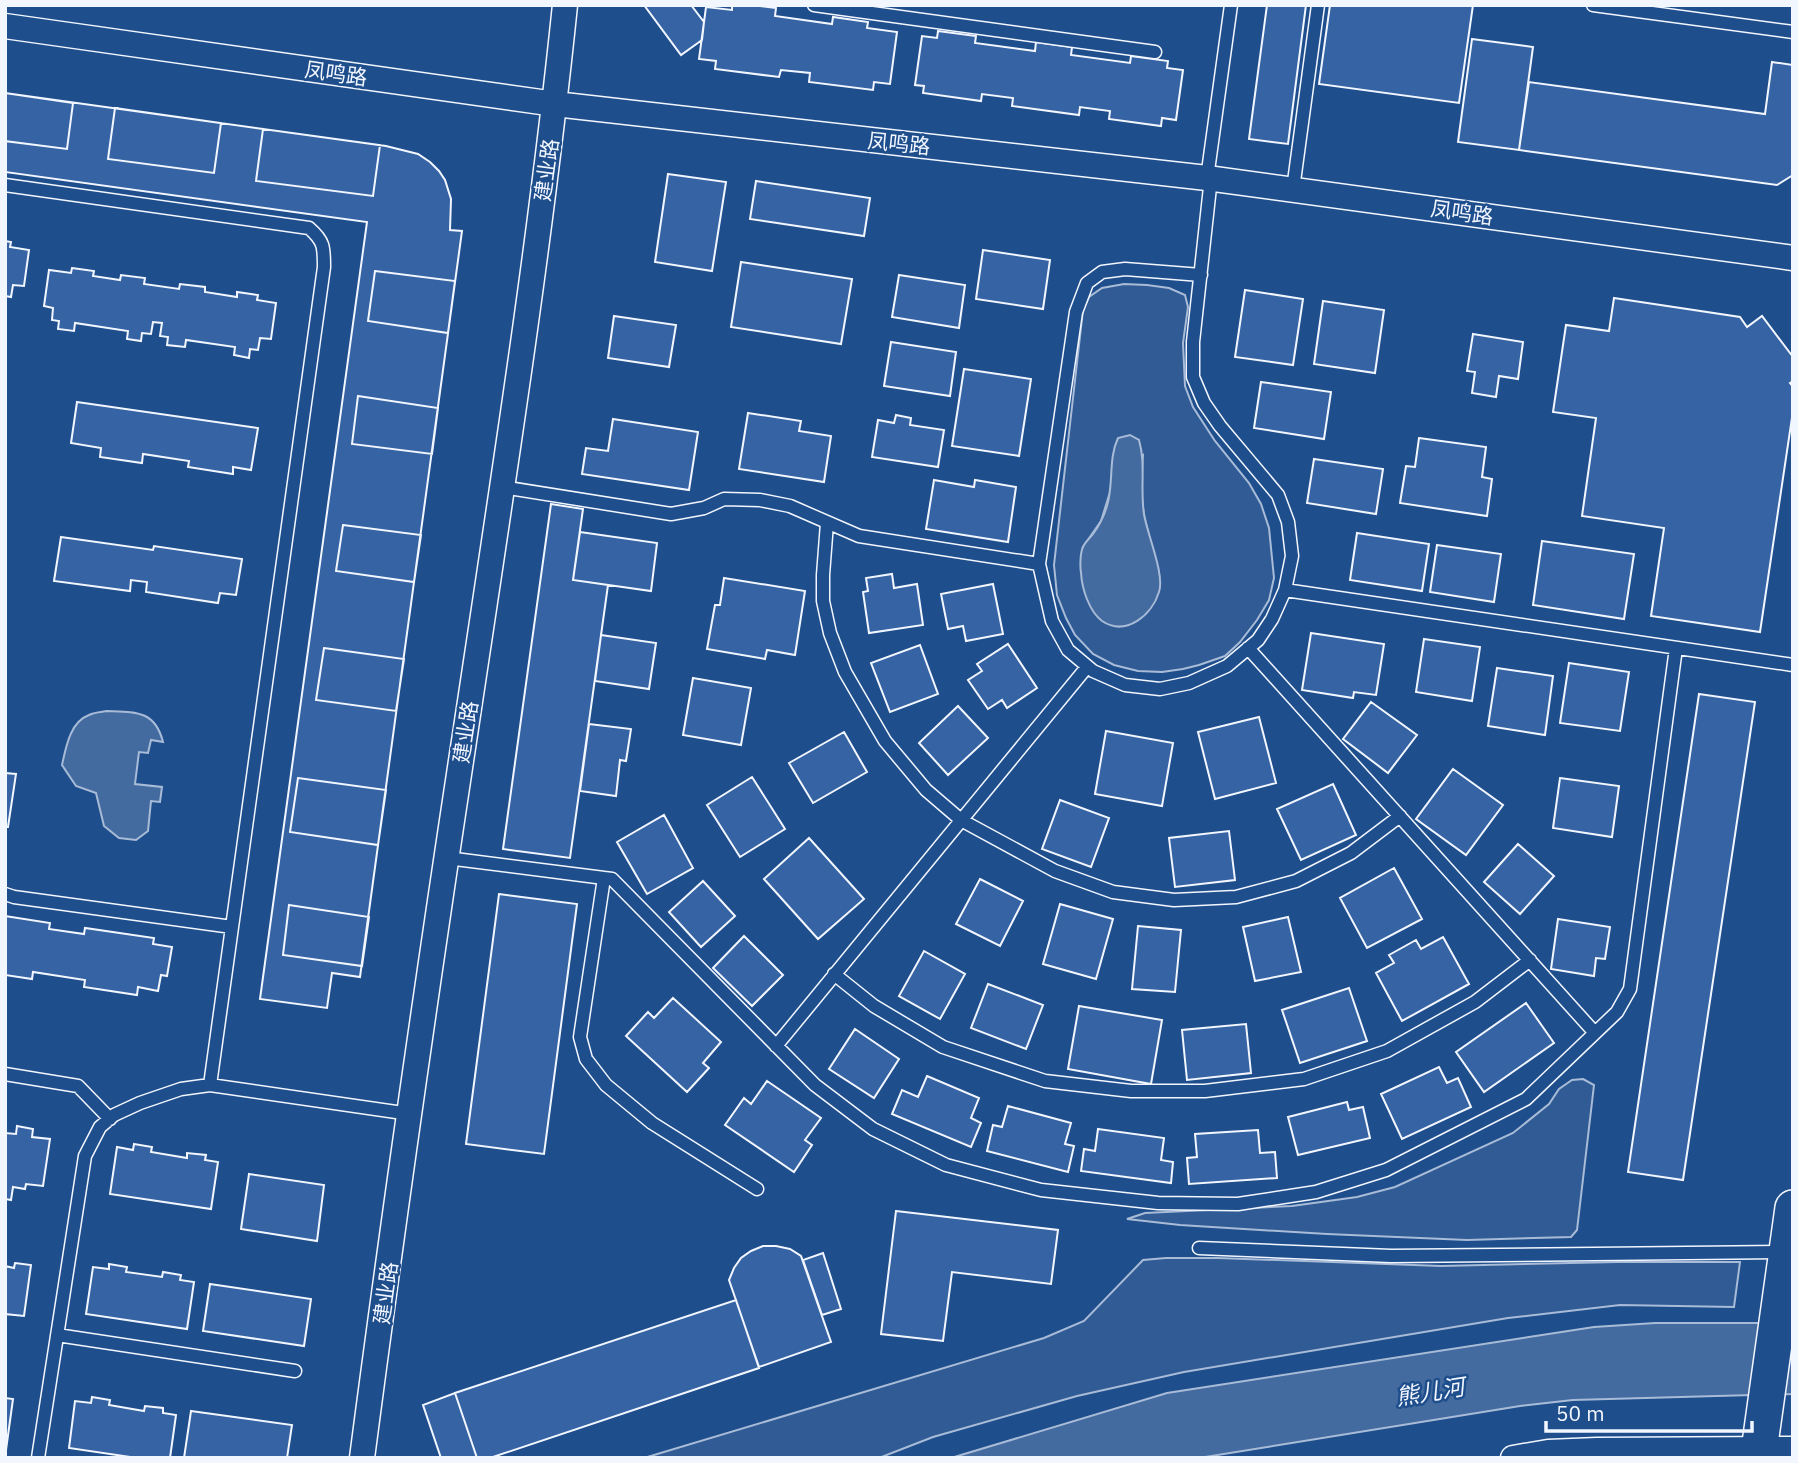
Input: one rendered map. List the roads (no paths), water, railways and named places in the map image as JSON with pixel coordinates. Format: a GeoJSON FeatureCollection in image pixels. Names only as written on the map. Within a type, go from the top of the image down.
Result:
{"type":"FeatureCollection","features":[{"type":"Feature","properties":{"kind":"street","name":"建业路"},"geometry":{"type":"LineString","coordinates":[[362,1458],[502,487],[555,104],[565,5]]}},
{"type":"Feature","properties":{"kind":"street","name":"凤鸣路"},"geometry":{"type":"LineString","coordinates":[[5,26],[555,104],[1209,178],[1793,258]]}},
{"type":"Feature","properties":{"kind":"street"},"geometry":{"type":"LineString","coordinates":[[1513,1458],[1548,1452],[1767,1447],[1780,1301],[1791,1228]]}},
{"type":"Feature","properties":{"kind":"lane"},"geometry":{"type":"LineString","coordinates":[[814,5],[894,11],[1155,52]]}},
{"type":"Feature","properties":{"kind":"lane"},"geometry":{"type":"LineString","coordinates":[[1200,275],[1125,270],[1102,272],[1087,283],[1076,312],[1039,564],[1052,621],[1068,650],[1093,671],[1125,684],[1160,689],[1189,683],[1227,666],[1258,640],[1272,619],[1284,590],[1292,556],[1288,522],[1278,495],[1209,410],[1193,377],[1193,342],[1200,275],[1209,178],[1231,5]]}},
{"type":"Feature","properties":{"kind":"lane"},"geometry":{"type":"LineString","coordinates":[[1293,190],[1318,5]]}},
{"type":"Feature","properties":{"kind":"lane"},"geometry":{"type":"LineString","coordinates":[[1593,5],[1793,32]]}},
{"type":"Feature","properties":{"kind":"lane"},"geometry":{"type":"LineString","coordinates":[[5,185],[309,228],[320,238],[324,249],[324,267],[210,1086]]}},
{"type":"Feature","properties":{"kind":"lane"},"geometry":{"type":"LineString","coordinates":[[502,487],[671,514],[704,508],[724,499],[760,500],[790,506],[859,536],[1039,564]]}},
{"type":"Feature","properties":{"kind":"lane"},"geometry":{"type":"LineString","coordinates":[[827,523],[823,601],[830,633],[845,672],[884,741],[926,790],[961,820],[1055,871],[1113,892],[1174,900],[1236,897],[1296,881],[1351,853],[1399,816]]}},
{"type":"Feature","properties":{"kind":"lane"},"geometry":{"type":"LineString","coordinates":[[1284,590],[1793,665]]}},
{"type":"Feature","properties":{"kind":"lane"},"geometry":{"type":"LineString","coordinates":[[1248,648],[1595,1033]]}},
{"type":"Feature","properties":{"kind":"lane"},"geometry":{"type":"LineString","coordinates":[[447,858],[612,879],[815,1085],[873,1129],[946,1165],[1041,1190],[1157,1203],[1238,1203],[1316,1192],[1386,1170],[1526,1099],[1618,1013],[1630,989],[1676,648]]}},
{"type":"Feature","properties":{"kind":"lane"},"geometry":{"type":"LineString","coordinates":[[776,1046],[1087,667]]}},
{"type":"Feature","properties":{"kind":"lane"},"geometry":{"type":"LineString","coordinates":[[604,878],[580,1037],[586,1059],[606,1084],[652,1123],[757,1189]]}},
{"type":"Feature","properties":{"kind":"lane"},"geometry":{"type":"LineString","coordinates":[[5,894],[232,928]]}},
{"type":"Feature","properties":{"kind":"lane"},"geometry":{"type":"LineString","coordinates":[[834,974],[874,1006],[943,1047],[1045,1081],[1130,1091],[1205,1091],[1304,1079],[1387,1051],[1475,1002],[1530,960]]}},
{"type":"Feature","properties":{"kind":"lane"},"geometry":{"type":"LineString","coordinates":[[5,1074],[78,1086],[110,1119]]}},
{"type":"Feature","properties":{"kind":"lane"},"geometry":{"type":"LineString","coordinates":[[38,1458],[85,1156],[100,1127],[114,1115],[139,1103],[181,1089],[210,1086],[410,1114]]}},
{"type":"Feature","properties":{"kind":"lane"},"geometry":{"type":"LineString","coordinates":[[1199,1248],[1391,1256],[1791,1228]]}},
{"type":"Feature","properties":{"kind":"lane"},"geometry":{"type":"LineString","coordinates":[[57,1335],[295,1371]]}},
{"type":"Feature","properties":{"kind":"water"},"geometry":{"type":"Polygon","coordinates":[[[1130,435],[1139,440],[1141,449],[1144,514],[1158,565],[1160,584],[1156,601],[1144,616],[1129,625],[1120,626],[1102,621],[1093,612],[1083,586],[1080,560],[1084,545],[1097,528],[1107,506],[1113,454],[1118,438],[1130,435]]]}},
{"type":"Feature","properties":{"kind":"water"},"geometry":{"type":"Polygon","coordinates":[[[107,711],[135,713],[149,718],[155,724],[163,742],[151,740],[148,753],[139,752],[135,784],[162,787],[160,802],[151,801],[148,831],[136,840],[119,838],[104,826],[96,793],[76,786],[62,765],[70,736],[77,723],[91,714],[107,711]]]}},
{"type":"Feature","properties":{"kind":"water","name":"熊儿河"},"geometry":{"type":"Polygon","coordinates":[[[1655,1323],[1793,1323],[1793,1394],[1573,1400],[1520,1406],[1199,1458],[951,1458],[1167,1393],[1594,1327],[1655,1323]]]}}]}
